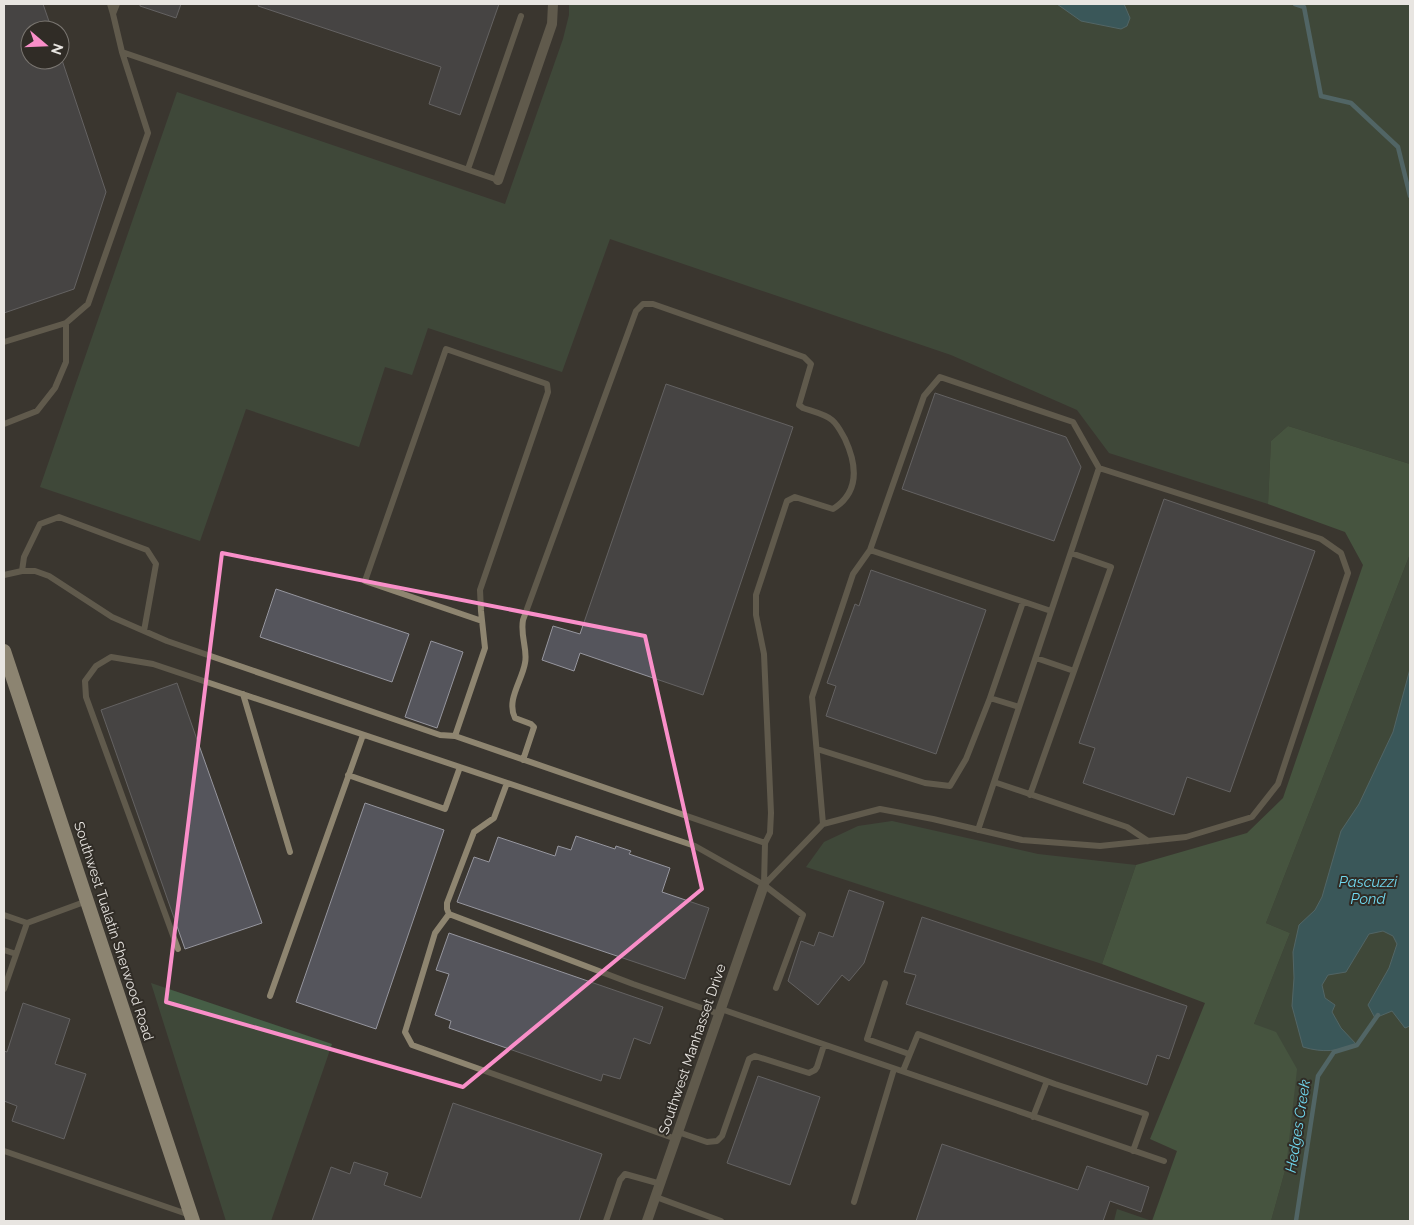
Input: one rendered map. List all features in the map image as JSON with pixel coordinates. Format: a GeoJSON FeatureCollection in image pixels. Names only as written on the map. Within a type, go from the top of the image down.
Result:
{"type":"FeatureCollection","features":[{"type":"Feature","properties":{"kind":"highway","name":"Southwest Tualatin Sherwood Road"},"geometry":{"type":"LineString","coordinates":[[4,650],[192,1218]]}},
{"type":"Feature","properties":{"kind":"street"},"geometry":{"type":"LineString","coordinates":[[498,180],[552,24],[553,4]]}},
{"type":"Feature","properties":{"kind":"street","name":"Southwest Manhasset Drive"},"geometry":{"type":"LineString","coordinates":[[647,1221],[764,885]]}},
{"type":"Feature","properties":{"kind":"lane"},"geometry":{"type":"LineString","coordinates":[[4,342],[66,322],[88,304],[148,133],[122,52],[110,4]]}},
{"type":"Feature","properties":{"kind":"lane"},"geometry":{"type":"LineString","coordinates":[[113,14],[117,4]]}},
{"type":"Feature","properties":{"kind":"lane"},"geometry":{"type":"LineString","coordinates":[[468,169],[521,16]]}},
{"type":"Feature","properties":{"kind":"lane"},"geometry":{"type":"LineString","coordinates":[[122,52],[498,180]]}},
{"type":"Feature","properties":{"kind":"lane"},"geometry":{"type":"LineString","coordinates":[[524,760],[534,727],[515,718],[511,705],[526,661],[522,637],[523,620],[636,311],[643,304],[653,304],[804,357],[811,364],[799,405],[802,408],[831,418],[840,429],[853,460],[854,477],[846,499],[833,509],[795,497],[787,501],[756,595],[756,615],[764,654],[771,813],[770,833],[765,843],[764,885]]}},
{"type":"Feature","properties":{"kind":"lane"},"geometry":{"type":"LineString","coordinates":[[4,424],[38,411],[56,388],[66,362],[66,322]]}},
{"type":"Feature","properties":{"kind":"lane"},"geometry":{"type":"LineString","coordinates":[[455,736],[485,648],[480,590],[548,392],[547,384],[446,349],[365,580],[482,621]]}},
{"type":"Feature","properties":{"kind":"lane"},"geometry":{"type":"LineString","coordinates":[[764,885],[824,824],[880,809],[933,819],[1022,840],[1100,846],[1186,837],[1252,816],[1278,784],[1348,573],[1341,553],[1321,538],[1099,468],[1072,422],[940,377],[924,396],[870,550],[852,574],[812,696],[824,824]]}},
{"type":"Feature","properties":{"kind":"lane"},"geometry":{"type":"LineString","coordinates":[[978,830],[1099,468]]}},
{"type":"Feature","properties":{"kind":"lane"},"geometry":{"type":"LineString","coordinates":[[22,570],[24,557],[40,524],[59,518],[147,550],[156,564],[144,630]]}},
{"type":"Feature","properties":{"kind":"lane"},"geometry":{"type":"LineString","coordinates":[[870,550],[1051,611]]}},
{"type":"Feature","properties":{"kind":"lane"},"geometry":{"type":"LineString","coordinates":[[1030,795],[1111,567],[1070,553]]}},
{"type":"Feature","properties":{"kind":"lane"},"geometry":{"type":"LineString","coordinates":[[4,575],[22,570],[35,571],[49,576],[112,617],[167,641],[440,735],[455,736],[765,843]]}},
{"type":"Feature","properties":{"kind":"lane"},"geometry":{"type":"LineString","coordinates":[[817,749],[925,783],[950,786],[966,759],[990,698],[1023,602]]}},
{"type":"Feature","properties":{"kind":"lane"},"geometry":{"type":"LineString","coordinates":[[178,949],[86,697],[85,681],[96,666],[111,657],[153,664],[695,846],[764,885],[802,914],[776,988]]}},
{"type":"Feature","properties":{"kind":"lane"},"geometry":{"type":"LineString","coordinates":[[1036,658],[1074,671]]}},
{"type":"Feature","properties":{"kind":"lane"},"geometry":{"type":"LineString","coordinates":[[243,694],[290,852]]}},
{"type":"Feature","properties":{"kind":"lane"},"geometry":{"type":"LineString","coordinates":[[990,698],[1019,707]]}},
{"type":"Feature","properties":{"kind":"lane"},"geometry":{"type":"LineString","coordinates":[[270,996],[363,735]]}},
{"type":"Feature","properties":{"kind":"lane"},"geometry":{"type":"LineString","coordinates":[[348,775],[445,809],[460,767]]}},
{"type":"Feature","properties":{"kind":"lane"},"geometry":{"type":"LineString","coordinates":[[994,782],[1127,827],[1148,841]]}},
{"type":"Feature","properties":{"kind":"lane"},"geometry":{"type":"LineString","coordinates":[[507,783],[494,818],[474,832],[447,903],[449,914],[633,984],[894,1068],[1164,1161]]}},
{"type":"Feature","properties":{"kind":"lane"},"geometry":{"type":"LineString","coordinates":[[4,915],[27,923],[87,901]]}},
{"type":"Feature","properties":{"kind":"lane"},"geometry":{"type":"LineString","coordinates":[[449,914],[435,933],[405,1032],[412,1045],[677,1135],[707,1142],[717,1141],[722,1136],[749,1059],[752,1056],[809,1073],[817,1067],[824,1045]]}},
{"type":"Feature","properties":{"kind":"lane"},"geometry":{"type":"LineString","coordinates":[[4,989],[27,923]]}},
{"type":"Feature","properties":{"kind":"lane"},"geometry":{"type":"LineString","coordinates":[[4,950],[16,954]]}},
{"type":"Feature","properties":{"kind":"lane"},"geometry":{"type":"LineString","coordinates":[[885,983],[867,1039],[909,1054]]}},
{"type":"Feature","properties":{"kind":"lane"},"geometry":{"type":"LineString","coordinates":[[903,1072],[918,1034],[1047,1081],[1146,1114],[1132,1151]]}},
{"type":"Feature","properties":{"kind":"lane"},"geometry":{"type":"LineString","coordinates":[[854,1202],[894,1068]]}},
{"type":"Feature","properties":{"kind":"lane"},"geometry":{"type":"LineString","coordinates":[[1034,1116],[1047,1081]]}},
{"type":"Feature","properties":{"kind":"lane"},"geometry":{"type":"LineString","coordinates":[[4,1151],[192,1218]]}},
{"type":"Feature","properties":{"kind":"lane"},"geometry":{"type":"LineString","coordinates":[[606,1221],[620,1180],[625,1174],[661,1184]]}},
{"type":"Feature","properties":{"kind":"lane"},"geometry":{"type":"LineString","coordinates":[[656,1197],[721,1221]]}},
{"type":"Feature","properties":{"kind":"highlighted area"},"geometry":{"type":"Polygon","coordinates":[[[222,553],[645,636],[702,889],[463,1087],[166,1002],[222,553]]]}},
{"type":"Feature","properties":{"kind":"green space"},"geometry":{"type":"Polygon","coordinates":[[[569,4],[1410,4],[1410,464],[1288,426],[1271,441],[1268,504],[1109,453],[1077,410],[951,355],[610,239],[562,372],[428,328],[412,375],[385,367],[359,447],[246,409],[200,541],[40,487],[177,92],[505,204],[563,39],[569,15],[569,4]]]}},
{"type":"Feature","properties":{"kind":"green space"},"geometry":{"type":"Polygon","coordinates":[[[1288,426],[1410,464],[1410,554],[1266,923],[1290,933],[1254,1024],[1276,1032],[1297,1069],[1286,1167],[1271,1221],[1152,1221],[1177,1151],[1150,1139],[1205,1003],[1102,964],[1136,865],[1247,833],[1283,798],[1363,565],[1345,532],[1268,504],[1271,441],[1288,426]]]}},
{"type":"Feature","properties":{"kind":"green space"},"geometry":{"type":"Polygon","coordinates":[[[1410,554],[1410,1221],[1271,1221],[1286,1167],[1254,1024],[1290,933],[1266,923],[1410,554]]]}},
{"type":"Feature","properties":{"kind":"green space"},"geometry":{"type":"Polygon","coordinates":[[[892,821],[1038,854],[1136,865],[1102,964],[806,867],[824,842],[858,826],[892,821]]]}},
{"type":"Feature","properties":{"kind":"green space"},"geometry":{"type":"Polygon","coordinates":[[[151,983],[332,1044],[271,1221],[226,1221],[151,983]]]}},
{"type":"Feature","properties":{"kind":"green space"},"geometry":{"type":"Polygon","coordinates":[[[1117,1209],[1152,1221],[1114,1221],[1117,1209]]]}},
{"type":"Feature","properties":{"kind":"water"},"geometry":{"type":"Polygon","coordinates":[[[1057,4],[1124,4],[1130,18],[1127,26],[1121,29],[1081,21],[1057,4]]]}},
{"type":"Feature","properties":{"kind":"water","name":"Pascuzzi Pond"},"geometry":{"type":"Polygon","coordinates":[[[1410,669],[1410,1026],[1405,1028],[1392,1011],[1375,1018],[1368,1005],[1389,968],[1397,944],[1393,936],[1383,931],[1369,934],[1346,972],[1328,975],[1322,985],[1325,998],[1335,1005],[1332,1012],[1341,1028],[1357,1045],[1330,1050],[1303,1047],[1292,1006],[1293,952],[1299,925],[1315,910],[1322,897],[1341,831],[1359,804],[1393,732],[1410,669]]]}},
{"type":"Feature","properties":{"kind":"building"},"geometry":{"type":"Polygon","coordinates":[[[4,4],[43,4],[49,20],[20,20],[20,70],[65,70],[106,192],[74,289],[4,313],[4,4]]]}},
{"type":"Feature","properties":{"kind":"building"},"geometry":{"type":"Polygon","coordinates":[[[140,4],[181,4],[176,18],[140,6],[140,4]]]}},
{"type":"Feature","properties":{"kind":"building"},"geometry":{"type":"Polygon","coordinates":[[[259,4],[499,4],[460,115],[429,104],[441,67],[258,6],[259,4]]]}},
{"type":"Feature","properties":{"kind":"building"},"geometry":{"type":"Polygon","coordinates":[[[666,384],[793,427],[703,695],[580,653],[574,671],[542,660],[553,626],[580,634],[666,384]]]}},
{"type":"Feature","properties":{"kind":"building"},"geometry":{"type":"Polygon","coordinates":[[[935,393],[1066,437],[1081,467],[1054,541],[902,489],[935,393]]]}},
{"type":"Feature","properties":{"kind":"building"},"geometry":{"type":"Polygon","coordinates":[[[1164,499],[1315,551],[1230,792],[1187,777],[1174,815],[1083,783],[1095,748],[1079,743],[1164,499]]]}},
{"type":"Feature","properties":{"kind":"building"},"geometry":{"type":"Polygon","coordinates":[[[871,570],[986,610],[936,754],[826,716],[836,686],[827,683],[855,604],[859,606],[871,570]]]}},
{"type":"Feature","properties":{"kind":"building"},"geometry":{"type":"Polygon","coordinates":[[[276,589],[409,634],[392,682],[260,637],[276,589]]]}},
{"type":"Feature","properties":{"kind":"building"},"geometry":{"type":"Polygon","coordinates":[[[431,641],[463,652],[437,728],[405,717],[431,641]]]}},
{"type":"Feature","properties":{"kind":"building"},"geometry":{"type":"Polygon","coordinates":[[[177,683],[262,923],[185,949],[101,710],[177,683]]]}},
{"type":"Feature","properties":{"kind":"building"},"geometry":{"type":"Polygon","coordinates":[[[365,803],[444,830],[376,1029],[296,1002],[365,803]]]}},
{"type":"Feature","properties":{"kind":"building"},"geometry":{"type":"Polygon","coordinates":[[[576,836],[615,849],[616,846],[631,851],[629,854],[670,868],[662,892],[709,908],[685,979],[457,902],[474,857],[489,862],[498,837],[555,856],[558,846],[571,850],[576,836]]]}},
{"type":"Feature","properties":{"kind":"building"},"geometry":{"type":"Polygon","coordinates":[[[849,890],[884,902],[864,963],[849,981],[842,975],[818,1005],[788,981],[801,941],[814,946],[819,932],[833,937],[849,890]]]}},
{"type":"Feature","properties":{"kind":"building"},"geometry":{"type":"Polygon","coordinates":[[[922,917],[1187,1006],[1169,1059],[1157,1055],[1147,1085],[906,1004],[916,975],[904,972],[922,917]]]}},
{"type":"Feature","properties":{"kind":"building"},"geometry":{"type":"Polygon","coordinates":[[[449,933],[663,1007],[650,1044],[634,1038],[620,1079],[603,1074],[601,1081],[449,1028],[451,1021],[435,1015],[449,974],[436,970],[449,933]]]}},
{"type":"Feature","properties":{"kind":"building"},"geometry":{"type":"Polygon","coordinates":[[[23,1003],[70,1019],[55,1064],[86,1074],[64,1139],[12,1121],[17,1106],[4,1101],[4,1051],[7,1052],[23,1003]]]}},
{"type":"Feature","properties":{"kind":"building"},"geometry":{"type":"Polygon","coordinates":[[[758,1076],[820,1097],[790,1185],[727,1163],[758,1076]]]}},
{"type":"Feature","properties":{"kind":"building"},"geometry":{"type":"Polygon","coordinates":[[[453,1103],[602,1154],[579,1221],[312,1221],[331,1167],[350,1174],[354,1162],[388,1173],[384,1185],[421,1198],[453,1103]]]}},
{"type":"Feature","properties":{"kind":"building"},"geometry":{"type":"Polygon","coordinates":[[[942,1144],[1078,1190],[1087,1166],[1149,1187],[1141,1212],[1110,1201],[1103,1221],[916,1221],[942,1144]]]}},
{"type":"Feature","properties":{"kind":"waterway","name":"Hedges Creek"},"geometry":{"type":"LineString","coordinates":[[1295,4],[1304,7],[1321,96],[1351,103],[1398,147],[1410,196]]}},
{"type":"Feature","properties":{"kind":"waterway","name":"Hedges Creek"},"geometry":{"type":"LineString","coordinates":[[1296,1221],[1318,1076],[1334,1052],[1357,1045],[1378,1015]]}}]}
